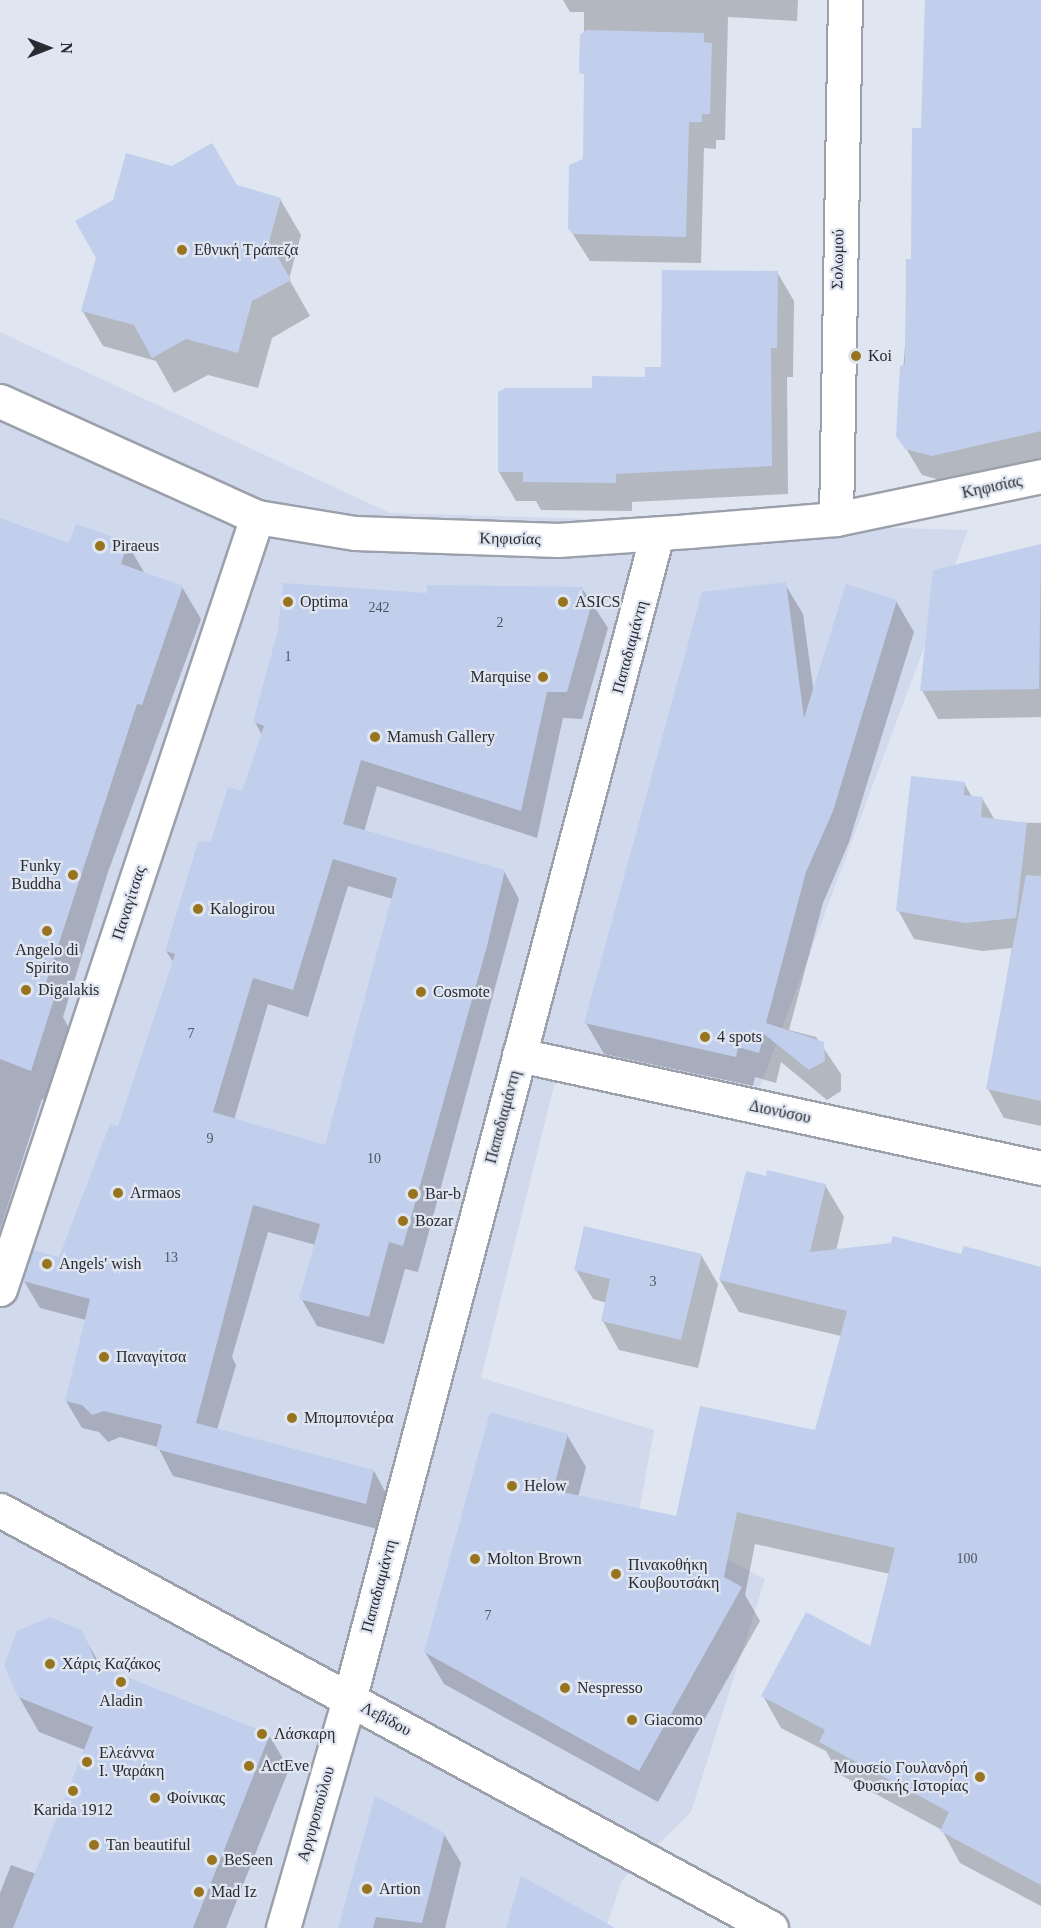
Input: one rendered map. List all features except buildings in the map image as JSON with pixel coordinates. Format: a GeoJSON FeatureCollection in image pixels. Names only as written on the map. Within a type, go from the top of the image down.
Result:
{"type":"FeatureCollection","features":[{"type":"Feature","properties":{"kind":"street","name":"Σολωμού"},"geometry":{"type":"LineString","coordinates":[[836,519],[845,0]]}},
{"type":"Feature","properties":{"kind":"street","name":"Κηφισίας"},"geometry":{"type":"LineString","coordinates":[[0,401],[257,516],[355,533],[558,540],[657,534],[836,519],[1041,477]]}},
{"type":"Feature","properties":{"kind":"street","name":"Παναγίτσας"},"geometry":{"type":"LineString","coordinates":[[0,1289],[257,516]]}},
{"type":"Feature","properties":{"kind":"street","name":"Παπαδιαμάντη"},"geometry":{"type":"LineString","coordinates":[[349,1700],[657,534]]}},
{"type":"Feature","properties":{"kind":"street","name":"Διονύσου"},"geometry":{"type":"LineString","coordinates":[[519,1055],[1041,1168]]}},
{"type":"Feature","properties":{"kind":"street","name":"Λεβίδου"},"geometry":{"type":"LineString","coordinates":[[0,1510],[771,1928]]}},
{"type":"Feature","properties":{"kind":"street","name":"Αργυροπούλου"},"geometry":{"type":"LineString","coordinates":[[283,1928],[349,1700]]}},
{"type":"Feature","properties":{"kind":"shaded area"},"geometry":{"type":"Polygon","coordinates":[[[0,332],[390,513],[968,530],[760,1087],[563,1050],[481,1378],[654,1430],[639,1513],[765,1579],[691,1812],[622,1880],[606,1928],[0,1928],[0,332]]]}},
{"type":"Feature","properties":{"kind":"place","name":"Εθνική Τράπεζα"},"geometry":{"type":"Point","coordinates":[182,250]}},
{"type":"Feature","properties":{"kind":"place","name":"Koi"},"geometry":{"type":"Point","coordinates":[856,356]}},
{"type":"Feature","properties":{"kind":"place","name":"Piraeus"},"geometry":{"type":"Point","coordinates":[100,546]}},
{"type":"Feature","properties":{"kind":"place","name":"Optima"},"geometry":{"type":"Point","coordinates":[288,602]}},
{"type":"Feature","properties":{"kind":"place","name":"ASICS"},"geometry":{"type":"Point","coordinates":[563,602]}},
{"type":"Feature","properties":{"kind":"place","name":"Marquise"},"geometry":{"type":"Point","coordinates":[543,677]}},
{"type":"Feature","properties":{"kind":"place","name":"Mamush Gallery"},"geometry":{"type":"Point","coordinates":[375,737]}},
{"type":"Feature","properties":{"kind":"place","name":"Funky Buddha"},"geometry":{"type":"Point","coordinates":[73,875]}},
{"type":"Feature","properties":{"kind":"place","name":"Kalogirou"},"geometry":{"type":"Point","coordinates":[198,909]}},
{"type":"Feature","properties":{"kind":"place","name":"Angelo di Spirito"},"geometry":{"type":"Point","coordinates":[47,931]}},
{"type":"Feature","properties":{"kind":"place","name":"Digalakis"},"geometry":{"type":"Point","coordinates":[26,990]}},
{"type":"Feature","properties":{"kind":"place","name":"Cosmote"},"geometry":{"type":"Point","coordinates":[421,992]}},
{"type":"Feature","properties":{"kind":"place","name":"4 spots"},"geometry":{"type":"Point","coordinates":[705,1037]}},
{"type":"Feature","properties":{"kind":"place","name":"Armaos"},"geometry":{"type":"Point","coordinates":[118,1193]}},
{"type":"Feature","properties":{"kind":"place","name":"Bar-b"},"geometry":{"type":"Point","coordinates":[413,1194]}},
{"type":"Feature","properties":{"kind":"place","name":"Bozar"},"geometry":{"type":"Point","coordinates":[403,1221]}},
{"type":"Feature","properties":{"kind":"place","name":"Angels' wish"},"geometry":{"type":"Point","coordinates":[47,1264]}},
{"type":"Feature","properties":{"kind":"place","name":"Παναγίτσα"},"geometry":{"type":"Point","coordinates":[104,1357]}},
{"type":"Feature","properties":{"kind":"place","name":"Μπομπονιέρα"},"geometry":{"type":"Point","coordinates":[292,1418]}},
{"type":"Feature","properties":{"kind":"place","name":"Helow"},"geometry":{"type":"Point","coordinates":[512,1486]}},
{"type":"Feature","properties":{"kind":"place","name":"Molton Brown"},"geometry":{"type":"Point","coordinates":[475,1559]}},
{"type":"Feature","properties":{"kind":"place","name":"Πινακοθήκη Κουβουτσάκη"},"geometry":{"type":"Point","coordinates":[616,1574]}},
{"type":"Feature","properties":{"kind":"place","name":"Χάρις Καζάκος"},"geometry":{"type":"Point","coordinates":[50,1664]}},
{"type":"Feature","properties":{"kind":"place","name":"Aladin"},"geometry":{"type":"Point","coordinates":[121,1682]}},
{"type":"Feature","properties":{"kind":"place","name":"Nespresso"},"geometry":{"type":"Point","coordinates":[565,1688]}},
{"type":"Feature","properties":{"kind":"place","name":"Giacomo"},"geometry":{"type":"Point","coordinates":[632,1720]}},
{"type":"Feature","properties":{"kind":"place","name":"Λάσκαρη"},"geometry":{"type":"Point","coordinates":[262,1734]}},
{"type":"Feature","properties":{"kind":"place","name":"Ελεάννα Ι. Ψαράκη"},"geometry":{"type":"Point","coordinates":[87,1762]}},
{"type":"Feature","properties":{"kind":"place","name":"ActEve"},"geometry":{"type":"Point","coordinates":[249,1766]}},
{"type":"Feature","properties":{"kind":"place","name":"Μουσείο Γουλανδρή Φυσικής Ιστορίας"},"geometry":{"type":"Point","coordinates":[980,1777]}},
{"type":"Feature","properties":{"kind":"place","name":"Karida 1912"},"geometry":{"type":"Point","coordinates":[73,1791]}},
{"type":"Feature","properties":{"kind":"place","name":"Φοίνικας"},"geometry":{"type":"Point","coordinates":[155,1798]}},
{"type":"Feature","properties":{"kind":"place","name":"Tan beautiful"},"geometry":{"type":"Point","coordinates":[94,1845]}},
{"type":"Feature","properties":{"kind":"place","name":"BeSeen"},"geometry":{"type":"Point","coordinates":[212,1860]}},
{"type":"Feature","properties":{"kind":"place","name":"Artion"},"geometry":{"type":"Point","coordinates":[367,1889]}},
{"type":"Feature","properties":{"kind":"place","name":"Mad Iz"},"geometry":{"type":"Point","coordinates":[199,1892]}}]}
